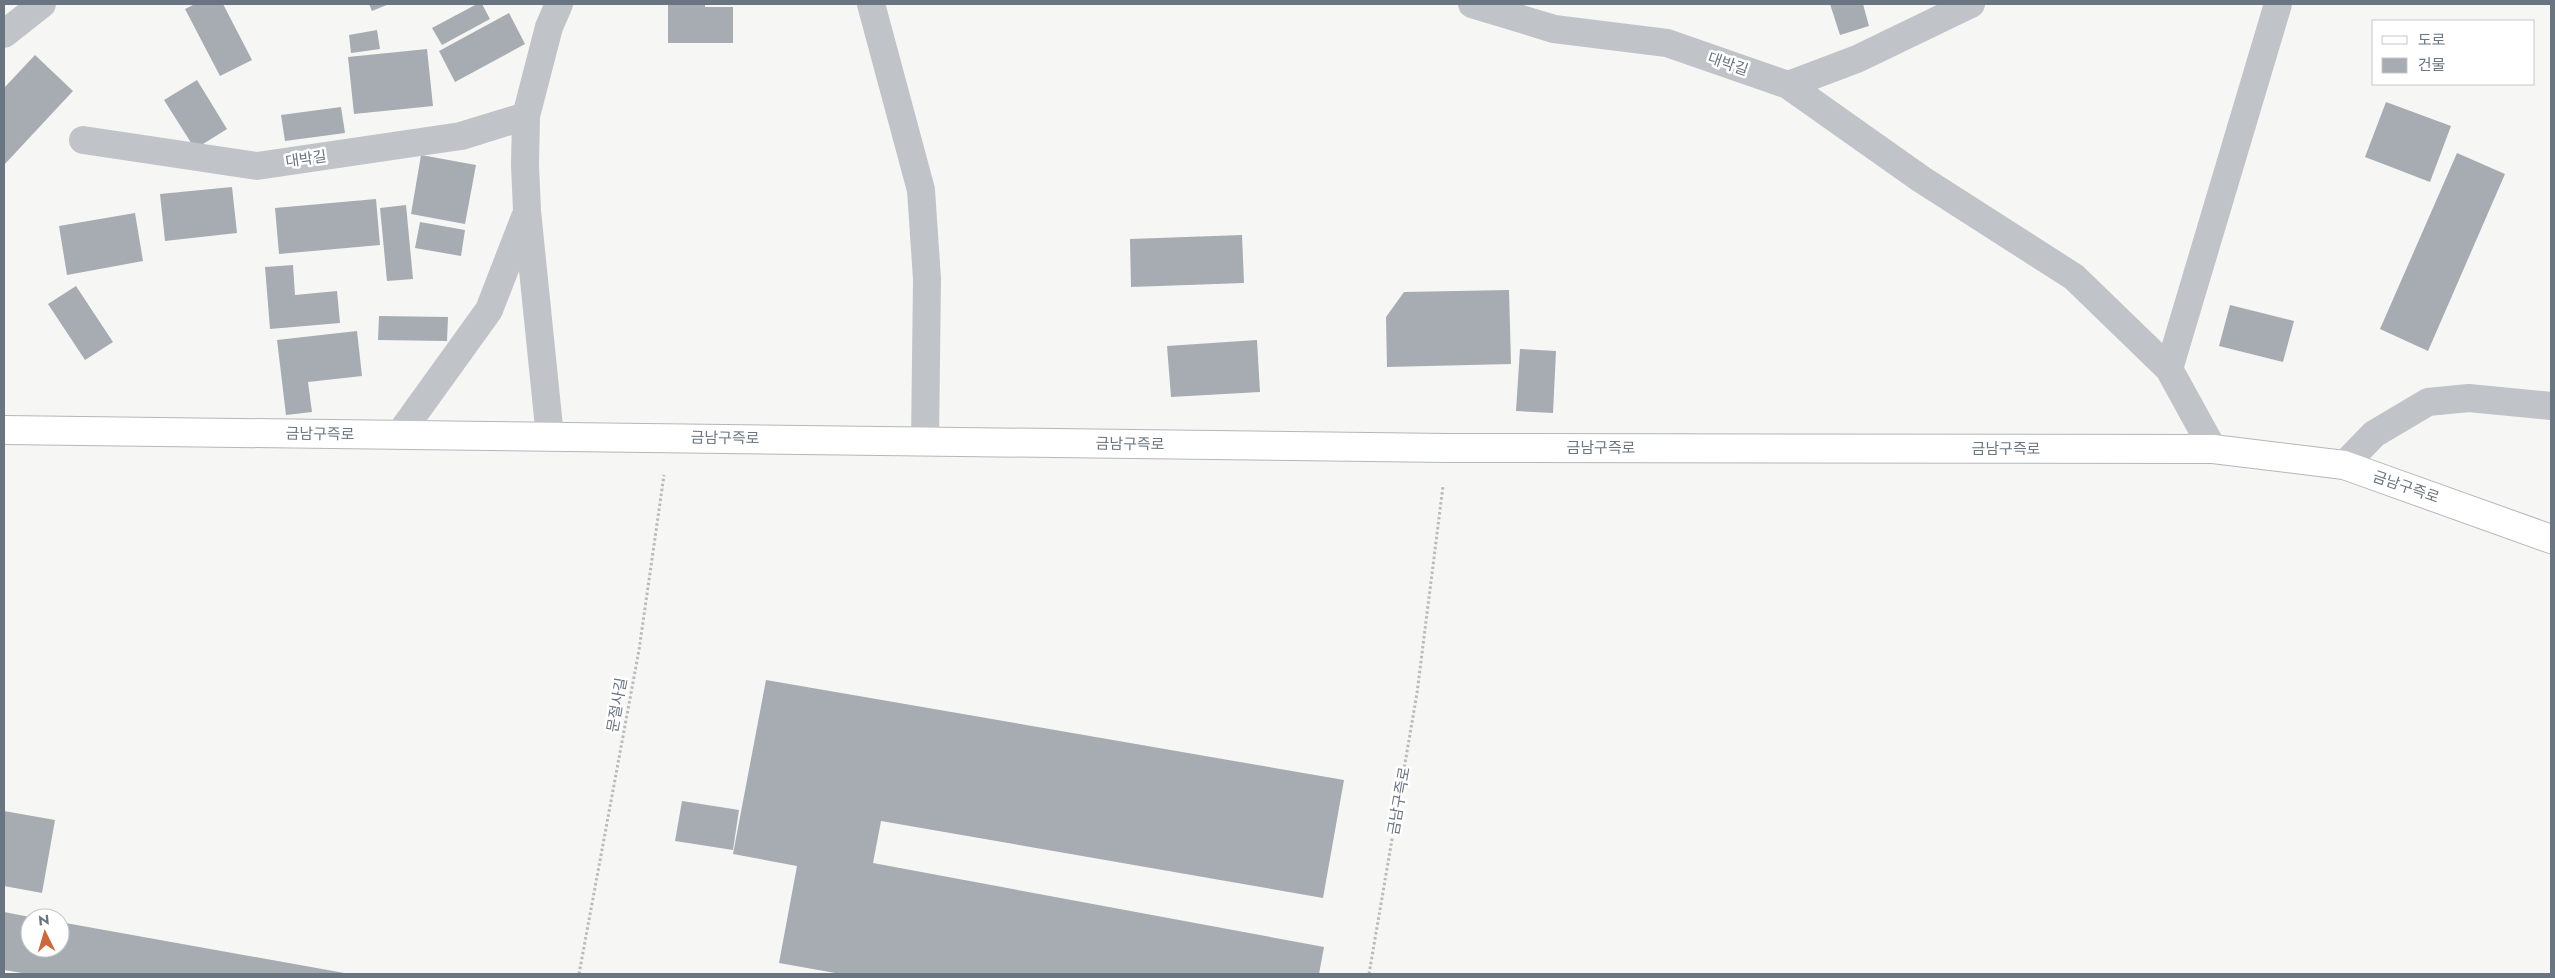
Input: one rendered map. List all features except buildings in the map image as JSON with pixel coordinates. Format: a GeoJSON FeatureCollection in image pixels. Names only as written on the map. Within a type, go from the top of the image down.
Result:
{"type":"FeatureCollection","features":[{"type":"Feature","properties":{"kind":"main road","name":"금남구즉로"},"geometry":{"type":"LineString","coordinates":[[4,430],[1447,448],[2213,449],[2344,465],[2551,539]]}},
{"type":"Feature","properties":{"kind":"street"},"geometry":{"type":"LineString","coordinates":[[4,34],[42,4]]}},
{"type":"Feature","properties":{"kind":"street"},"geometry":{"type":"LineString","coordinates":[[550,437],[527,211],[525,165],[526,116],[549,27],[559,4]]}},
{"type":"Feature","properties":{"kind":"street"},"geometry":{"type":"LineString","coordinates":[[871,4],[921,190],[927,278],[925,441]]}},
{"type":"Feature","properties":{"kind":"street","name":"대박길"},"geometry":{"type":"LineString","coordinates":[[1472,4],[1554,29],[1667,42],[1788,85],[1921,179],[2074,278],[2170,369],[2213,449]]}},
{"type":"Feature","properties":{"kind":"street"},"geometry":{"type":"LineString","coordinates":[[1788,85],[1857,59],[1972,4]]}},
{"type":"Feature","properties":{"kind":"street"},"geometry":{"type":"LineString","coordinates":[[2170,369],[2278,4]]}},
{"type":"Feature","properties":{"kind":"street","name":"대박길"},"geometry":{"type":"LineString","coordinates":[[83,140],[257,166],[461,136],[526,116]]}},
{"type":"Feature","properties":{"kind":"street"},"geometry":{"type":"LineString","coordinates":[[399,435],[489,310],[527,211]]}},
{"type":"Feature","properties":{"kind":"street"},"geometry":{"type":"LineString","coordinates":[[2344,465],[2374,434],[2428,402],[2470,398],[2551,406]]}},
{"type":"Feature","properties":{"kind":"path","name":"문절사길"},"geometry":{"type":"LineString","coordinates":[[579,974],[639,650],[670,438]]}},
{"type":"Feature","properties":{"kind":"path","name":"금남구즉로"},"geometry":{"type":"LineString","coordinates":[[1369,974],[1417,692],[1447,448]]}}]}
